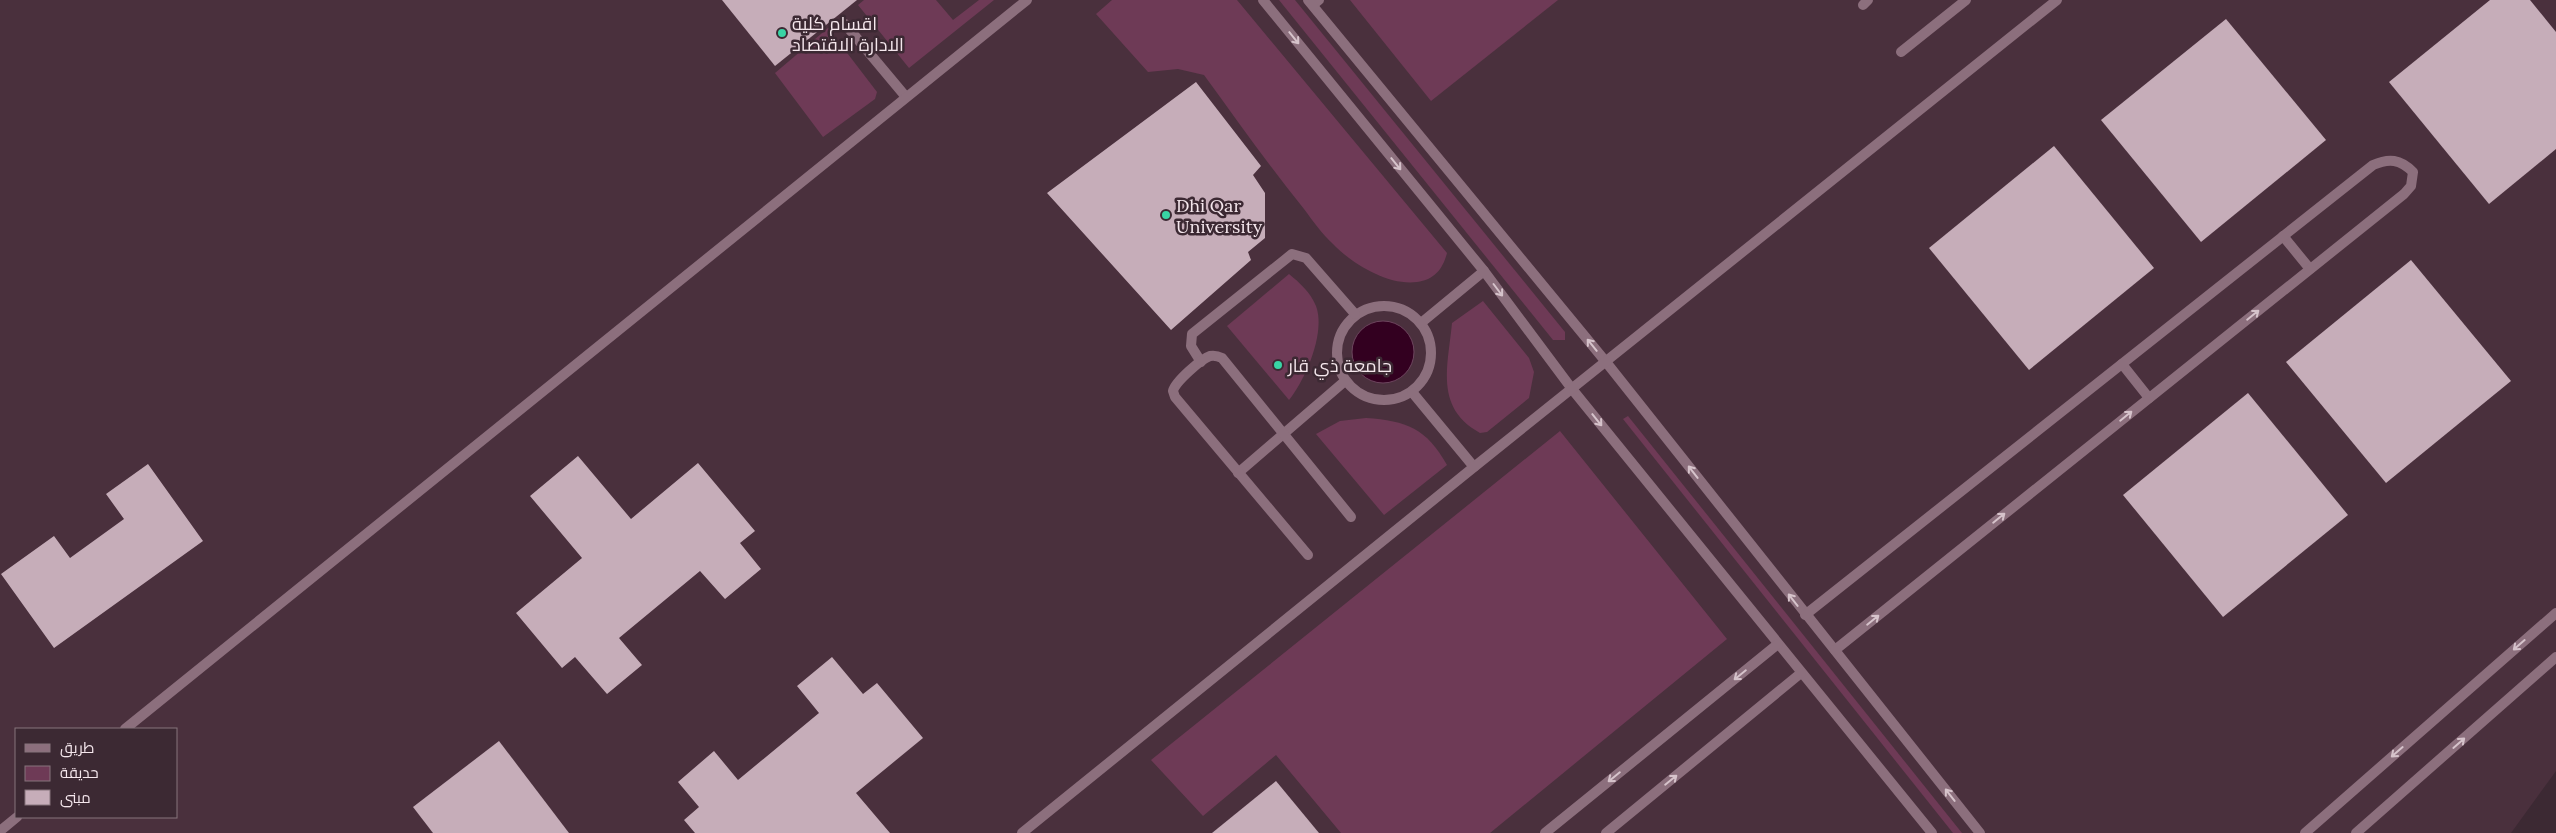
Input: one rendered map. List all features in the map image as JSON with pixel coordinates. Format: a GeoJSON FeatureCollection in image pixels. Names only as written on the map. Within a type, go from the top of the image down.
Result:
{"type":"FeatureCollection","features":[{"type":"Feature","properties":{"kind":"street"},"geometry":{"type":"LineString","coordinates":[[127,728],[1027,0]]}},
{"type":"Feature","properties":{"kind":"street"},"geometry":{"type":"LineString","coordinates":[[1263,0],[1484,272],[1572,390],[1932,833]]}},
{"type":"Feature","properties":{"kind":"street"},"geometry":{"type":"LineString","coordinates":[[1901,52],[1966,0]]}},
{"type":"Feature","properties":{"kind":"street"},"geometry":{"type":"LineString","coordinates":[[1022,833],[1474,467],[2057,0]]}},
{"type":"Feature","properties":{"kind":"street"},"geometry":{"type":"LineString","coordinates":[[1313,2],[1606,362],[1980,833]]}},
{"type":"Feature","properties":{"kind":"street"},"geometry":{"type":"LineString","coordinates":[[845,24],[906,98]]}},
{"type":"Feature","properties":{"kind":"street"},"geometry":{"type":"LineString","coordinates":[[1805,614],[2373,165],[2385,160],[2398,160],[2413,172],[2411,186],[2404,194],[1835,650]]}},
{"type":"Feature","properties":{"kind":"street"},"geometry":{"type":"LineString","coordinates":[[2284,236],[2310,269]]}},
{"type":"Feature","properties":{"kind":"street"},"geometry":{"type":"LineString","coordinates":[[1201,362],[1191,346],[1192,334],[1292,254],[1306,258],[1355,314]]}},
{"type":"Feature","properties":{"kind":"street"},"geometry":{"type":"LineString","coordinates":[[1421,322],[1484,272]]}},
{"type":"Feature","properties":{"kind":"street"},"geometry":{"type":"LineString","coordinates":[[1373,307],[1397,307],[1410,313],[1421,322],[1429,336],[1432,352],[1430,367],[1423,381],[1412,392],[1399,398],[1384,400],[1362,395],[1345,381],[1338,368],[1336,353],[1338,338],[1345,325],[1355,314],[1373,307]]}},
{"type":"Feature","properties":{"kind":"street"},"geometry":{"type":"LineString","coordinates":[[1308,555],[1174,397],[1174,386],[1201,362],[1212,356],[1222,358],[1351,517]]}},
{"type":"Feature","properties":{"kind":"street"},"geometry":{"type":"LineString","coordinates":[[2122,364],[2150,398]]}},
{"type":"Feature","properties":{"kind":"street"},"geometry":{"type":"LineString","coordinates":[[1238,473],[1345,381]]}},
{"type":"Feature","properties":{"kind":"street"},"geometry":{"type":"LineString","coordinates":[[1412,392],[1474,467]]}},
{"type":"Feature","properties":{"kind":"street"},"geometry":{"type":"LineString","coordinates":[[2306,833],[2556,613]]}},
{"type":"Feature","properties":{"kind":"street"},"geometry":{"type":"LineString","coordinates":[[1545,833],[1778,644]]}},
{"type":"Feature","properties":{"kind":"street"},"geometry":{"type":"LineString","coordinates":[[2356,833],[2556,657]]}},
{"type":"Feature","properties":{"kind":"street"},"geometry":{"type":"LineString","coordinates":[[1606,833],[1801,673]]}},
{"type":"Feature","properties":{"kind":"street"},"geometry":{"type":"LineString","coordinates":[[0,831],[16,818]]}},
{"type":"Feature","properties":{"kind":"shaded area","name":"جامعة ذي قار"},"geometry":{"type":"Polygon","coordinates":[[[0,0],[2556,0],[2556,771],[2511,833],[0,833],[0,0]]]}},
{"type":"Feature","properties":{"kind":"shaded area"},"geometry":{"type":"Polygon","coordinates":[[[1377,321],[1389,321],[1405,330],[1412,340],[1414,352],[1412,364],[1405,374],[1389,383],[1377,383],[1366,378],[1357,369],[1352,358],[1352,346],[1357,335],[1366,326],[1377,321]]]}},
{"type":"Feature","properties":{"kind":"green space"},"geometry":{"type":"Polygon","coordinates":[[[864,0],[936,0],[953,20],[979,0],[994,0],[909,68],[858,5],[864,0]]]}},
{"type":"Feature","properties":{"kind":"green space"},"geometry":{"type":"Polygon","coordinates":[[[1112,0],[1237,0],[1447,253],[1437,273],[1423,281],[1395,281],[1372,272],[1341,252],[1318,227],[1266,160],[1204,75],[1178,69],[1148,72],[1096,14],[1112,0]]]}},
{"type":"Feature","properties":{"kind":"green space"},"geometry":{"type":"Polygon","coordinates":[[[1279,0],[1295,0],[1565,332],[1565,340],[1553,340],[1279,0]]]}},
{"type":"Feature","properties":{"kind":"green space"},"geometry":{"type":"Polygon","coordinates":[[[1350,0],[1558,0],[1431,101],[1350,0]]]}},
{"type":"Feature","properties":{"kind":"green space"},"geometry":{"type":"Polygon","coordinates":[[[828,28],[877,92],[875,99],[823,137],[775,73],[828,28]]]}},
{"type":"Feature","properties":{"kind":"green space"},"geometry":{"type":"Polygon","coordinates":[[[1289,274],[1311,296],[1316,306],[1318,329],[1316,342],[1307,369],[1289,400],[1227,326],[1289,274]]]}},
{"type":"Feature","properties":{"kind":"green space"},"geometry":{"type":"Polygon","coordinates":[[[1483,301],[1529,358],[1534,372],[1529,398],[1487,432],[1480,433],[1465,423],[1456,411],[1450,399],[1447,385],[1447,370],[1452,323],[1483,301]]]}},
{"type":"Feature","properties":{"kind":"green space"},"geometry":{"type":"Polygon","coordinates":[[[1628,416],[1962,833],[1953,833],[1623,419],[1628,416]]]}},
{"type":"Feature","properties":{"kind":"green space"},"geometry":{"type":"Polygon","coordinates":[[[1366,418],[1393,421],[1414,429],[1431,442],[1447,465],[1384,515],[1316,434],[1340,421],[1366,418]]]}},
{"type":"Feature","properties":{"kind":"green space"},"geometry":{"type":"Polygon","coordinates":[[[1560,431],[1727,639],[1490,833],[1341,833],[1276,755],[1203,816],[1151,760],[1560,431]]]}},
{"type":"Feature","properties":{"kind":"building","name":"اقسام كلية الادارة الاقتصاد"},"geometry":{"type":"Polygon","coordinates":[[[722,0],[857,0],[775,66],[722,0]]]}},
{"type":"Feature","properties":{"kind":"building"},"geometry":{"type":"Polygon","coordinates":[[[2490,0],[2530,0],[2556,32],[2556,149],[2489,204],[2389,82],[2490,0]]]}},
{"type":"Feature","properties":{"kind":"building"},"geometry":{"type":"Polygon","coordinates":[[[2226,19],[2326,140],[2201,242],[2101,120],[2226,19]]]}},
{"type":"Feature","properties":{"kind":"building","name":"Dhi Qar University"},"geometry":{"type":"Polygon","coordinates":[[[1196,82],[1261,166],[1253,175],[1265,193],[1265,238],[1248,252],[1251,260],[1171,330],[1047,193],[1196,82]]]}},
{"type":"Feature","properties":{"kind":"building"},"geometry":{"type":"Polygon","coordinates":[[[2054,146],[2154,268],[2029,370],[1929,248],[2054,146]]]}},
{"type":"Feature","properties":{"kind":"building"},"geometry":{"type":"Polygon","coordinates":[[[2411,260],[2511,381],[2386,483],[2286,362],[2411,260]]]}},
{"type":"Feature","properties":{"kind":"building"},"geometry":{"type":"Polygon","coordinates":[[[2248,393],[2348,515],[2223,617],[2123,495],[2248,393]]]}},
{"type":"Feature","properties":{"kind":"building"},"geometry":{"type":"Polygon","coordinates":[[[578,456],[631,519],[698,463],[755,531],[740,543],[761,569],[725,599],[700,571],[619,638],[642,665],[607,694],[575,657],[562,668],[516,613],[582,558],[530,496],[578,456]]]}},
{"type":"Feature","properties":{"kind":"building"},"geometry":{"type":"Polygon","coordinates":[[[148,464],[203,541],[54,648],[1,574],[54,536],[70,558],[124,519],[106,494],[148,464]]]}},
{"type":"Feature","properties":{"kind":"building"},"geometry":{"type":"Polygon","coordinates":[[[832,657],[863,694],[877,683],[923,738],[856,793],[890,833],[695,833],[684,820],[699,807],[678,782],[714,751],[738,780],[819,713],[797,686],[832,657]]]}},
{"type":"Feature","properties":{"kind":"building"},"geometry":{"type":"Polygon","coordinates":[[[499,741],[569,833],[433,833],[413,807],[499,741]]]}},
{"type":"Feature","properties":{"kind":"building"},"geometry":{"type":"Polygon","coordinates":[[[1276,781],[1319,833],[1212,833],[1276,781]]]}},
{"type":"Feature","properties":{"kind":"place","name":"اقسام كلية الادارة الاقتصاد"},"geometry":{"type":"Point","coordinates":[782,33]}},
{"type":"Feature","properties":{"kind":"place","name":"Dhi Qar University"},"geometry":{"type":"Point","coordinates":[1166,215]}},
{"type":"Feature","properties":{"kind":"place","name":"جامعة ذي قار"},"geometry":{"type":"Point","coordinates":[1278,365]}}]}
